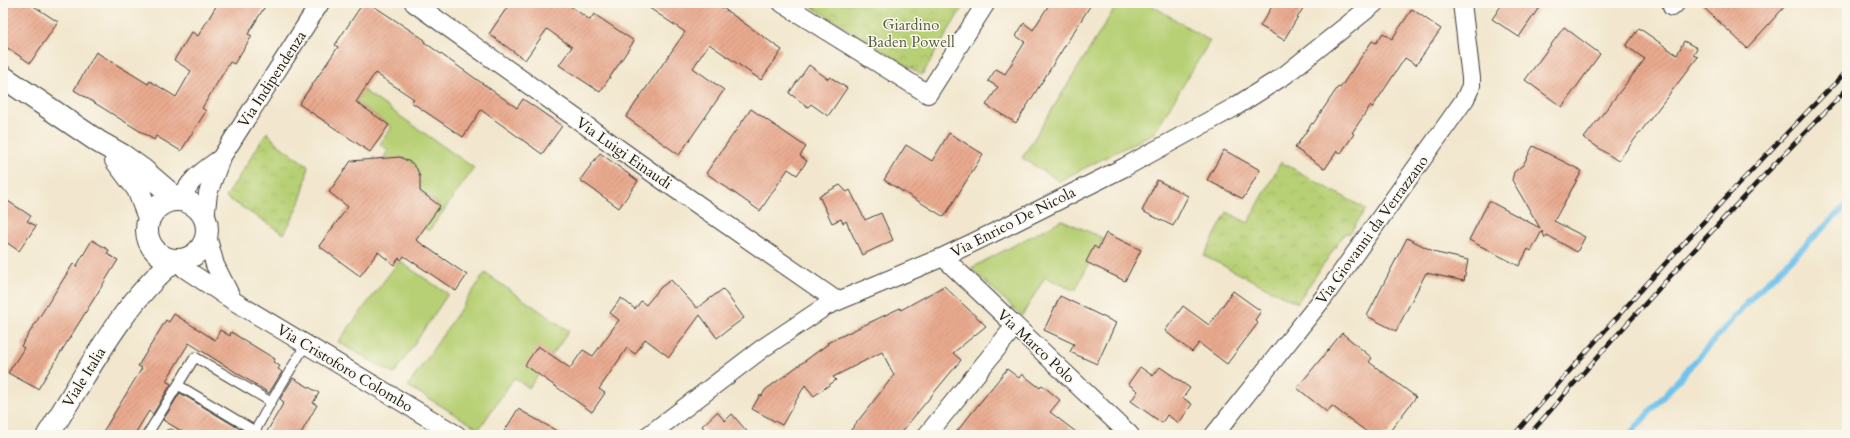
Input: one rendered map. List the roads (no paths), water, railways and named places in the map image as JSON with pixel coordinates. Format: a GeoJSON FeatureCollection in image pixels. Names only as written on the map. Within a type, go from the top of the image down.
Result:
{"type":"FeatureCollection","features":[{"type":"Feature","properties":{"kind":"street","name":"Via Indipendenza"},"geometry":{"type":"LineString","coordinates":[[205,226],[208,193],[222,156],[320,3]]}},
{"type":"Feature","properties":{"kind":"street","name":"Via Luigi Einaudi"},"geometry":{"type":"LineString","coordinates":[[414,3],[677,190],[837,301]]}},
{"type":"Feature","properties":{"kind":"street"},"geometry":{"type":"LineString","coordinates":[[782,3],[928,94],[986,3]]}},
{"type":"Feature","properties":{"kind":"street","name":"Via Enrico De Nicola"},"geometry":{"type":"LineString","coordinates":[[649,435],[763,348],[799,323],[837,301],[943,257],[1125,167],[1246,101],[1286,75],[1375,3]]}},
{"type":"Feature","properties":{"kind":"street","name":"Via Giovanni da Verrazzano"},"geometry":{"type":"LineString","coordinates":[[1214,435],[1324,296],[1465,99],[1471,86],[1472,78],[1462,3]]}},
{"type":"Feature","properties":{"kind":"street"},"geometry":{"type":"LineString","coordinates":[[3,77],[99,142],[134,163],[180,200],[195,206],[205,226],[215,265],[232,300]]}},
{"type":"Feature","properties":{"kind":"street"},"geometry":{"type":"LineString","coordinates":[[99,142],[132,179],[141,195],[150,218]]}},
{"type":"Feature","properties":{"kind":"street","name":"Via Indipendenza"},"geometry":{"type":"LineString","coordinates":[[180,200],[188,186],[222,156]]}},
{"type":"Feature","properties":{"kind":"street"},"geometry":{"type":"LineString","coordinates":[[180,200],[169,201],[161,204],[154,210],[150,218],[147,234],[153,248],[161,255],[176,260],[188,257],[196,253],[203,244],[205,226]]}},
{"type":"Feature","properties":{"kind":"street","name":"Viale Italia"},"geometry":{"type":"LineString","coordinates":[[121,320],[138,286],[153,248]]}},
{"type":"Feature","properties":{"kind":"street","name":"Via Marco Polo"},"geometry":{"type":"LineString","coordinates":[[943,257],[1130,435]]}},
{"type":"Feature","properties":{"kind":"street","name":"Viale Italia"},"geometry":{"type":"LineString","coordinates":[[48,435],[121,320],[146,287],[176,260]]}},
{"type":"Feature","properties":{"kind":"street","name":"Via Cristoforo Colombo"},"geometry":{"type":"LineString","coordinates":[[176,260],[185,269],[232,300],[457,435]]}},
{"type":"Feature","properties":{"kind":"street"},"geometry":{"type":"LineString","coordinates":[[927,435],[1015,326]]}},
{"type":"Feature","properties":{"kind":"lane"},"geometry":{"type":"LineString","coordinates":[[178,385],[255,431],[306,344]]}},
{"type":"Feature","properties":{"kind":"lane"},"geometry":{"type":"LineString","coordinates":[[147,435],[195,358],[271,402]]}},
{"type":"Feature","properties":{"kind":"waterway"},"geometry":{"type":"LineString","coordinates":[[1629,435],[1757,292],[1847,205]]}},
{"type":"Feature","properties":{"kind":"railway"},"geometry":{"type":"LineString","coordinates":[[1514,435],[1678,250],[1847,71]]}},
{"type":"Feature","properties":{"kind":"railway"},"geometry":{"type":"LineString","coordinates":[[1529,435],[1685,260],[1847,89]]}},
{"type":"Feature","properties":{"kind":"park label","name":"Giardino Baden Powell"},"geometry":{"type":"Point","coordinates":[911,34]}}]}
